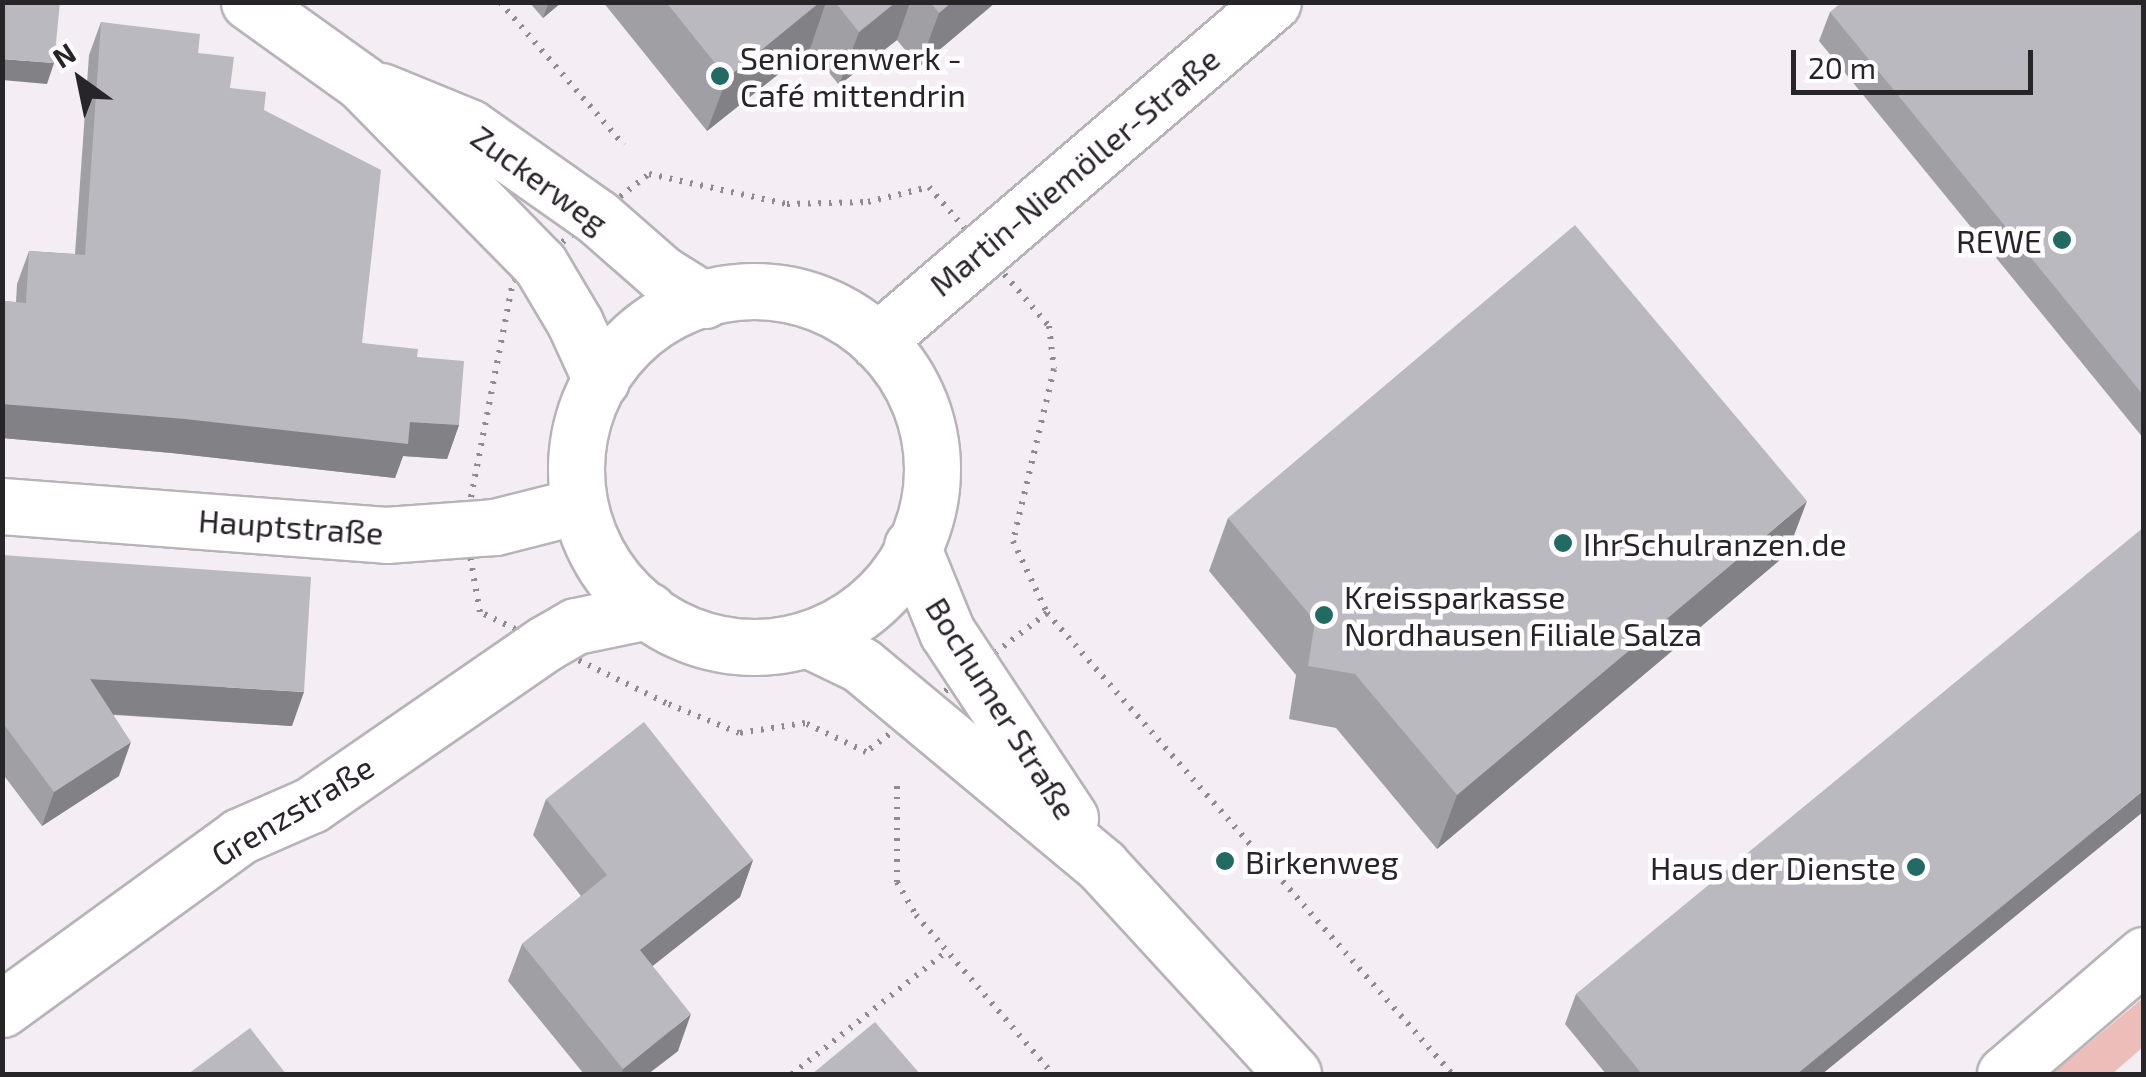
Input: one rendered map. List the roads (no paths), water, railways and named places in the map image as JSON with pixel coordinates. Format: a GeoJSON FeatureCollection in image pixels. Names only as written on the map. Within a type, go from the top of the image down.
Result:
{"type":"FeatureCollection","features":[{"type":"Feature","properties":{"kind":"street","name":"Zuckerweg"},"geometry":{"type":"LineString","coordinates":[[249,2],[362,83],[540,264],[575,323],[601,380]]}},
{"type":"Feature","properties":{"kind":"street","name":"Martin-Niemöller-Straße"},"geometry":{"type":"LineString","coordinates":[[878,341],[1273,2]]}},
{"type":"Feature","properties":{"kind":"street","name":"Zuckerweg"},"geometry":{"type":"LineString","coordinates":[[362,83],[470,127],[597,217],[661,273],[704,300]]}},
{"type":"Feature","properties":{"kind":"street"},"geometry":{"type":"LineString","coordinates":[[729,291],[788,293],[844,313],[878,341],[889,350],[920,400],[934,458],[927,517],[902,570],[860,613],[808,640],[748,647],[690,636],[648,612],[600,561],[578,506],[576,448],[592,392],[626,344],[673,308],[729,291]]}},
{"type":"Feature","properties":{"kind":"street","name":"Hauptstraße"},"geometry":{"type":"LineString","coordinates":[[2,506],[386,535],[494,527],[578,506]]}},
{"type":"Feature","properties":{"kind":"street","name":"Bochumer Straße"},"geometry":{"type":"LineString","coordinates":[[912,546],[947,632],[1102,866]]}},
{"type":"Feature","properties":{"kind":"street","name":"Grenzstraße"},"geometry":{"type":"LineString","coordinates":[[2,1009],[240,836],[311,805],[546,643],[576,626],[648,612]]}},
{"type":"Feature","properties":{"kind":"street","name":"Bochumer Straße"},"geometry":{"type":"LineString","coordinates":[[808,640],[861,665],[1102,866],[1293,1074]]}},
{"type":"Feature","properties":{"kind":"street"},"geometry":{"type":"LineString","coordinates":[[2004,1074],[2144,955]]}},
{"type":"Feature","properties":{"kind":"place","name":"Seniorenwerk - Café mittendrin"},"geometry":{"type":"Point","coordinates":[720,76]}},
{"type":"Feature","properties":{"kind":"place","name":"REWE"},"geometry":{"type":"Point","coordinates":[2062,240]}},
{"type":"Feature","properties":{"kind":"place","name":"IhrSchulranzen.de"},"geometry":{"type":"Point","coordinates":[1563,543]}},
{"type":"Feature","properties":{"kind":"place","name":"Kreissparkasse Nordhausen Filiale Salza"},"geometry":{"type":"Point","coordinates":[1324,615]}},
{"type":"Feature","properties":{"kind":"place","name":"Birkenweg"},"geometry":{"type":"Point","coordinates":[1225,861]}},
{"type":"Feature","properties":{"kind":"place","name":"Haus der Dienste"},"geometry":{"type":"Point","coordinates":[1916,867]}}]}
